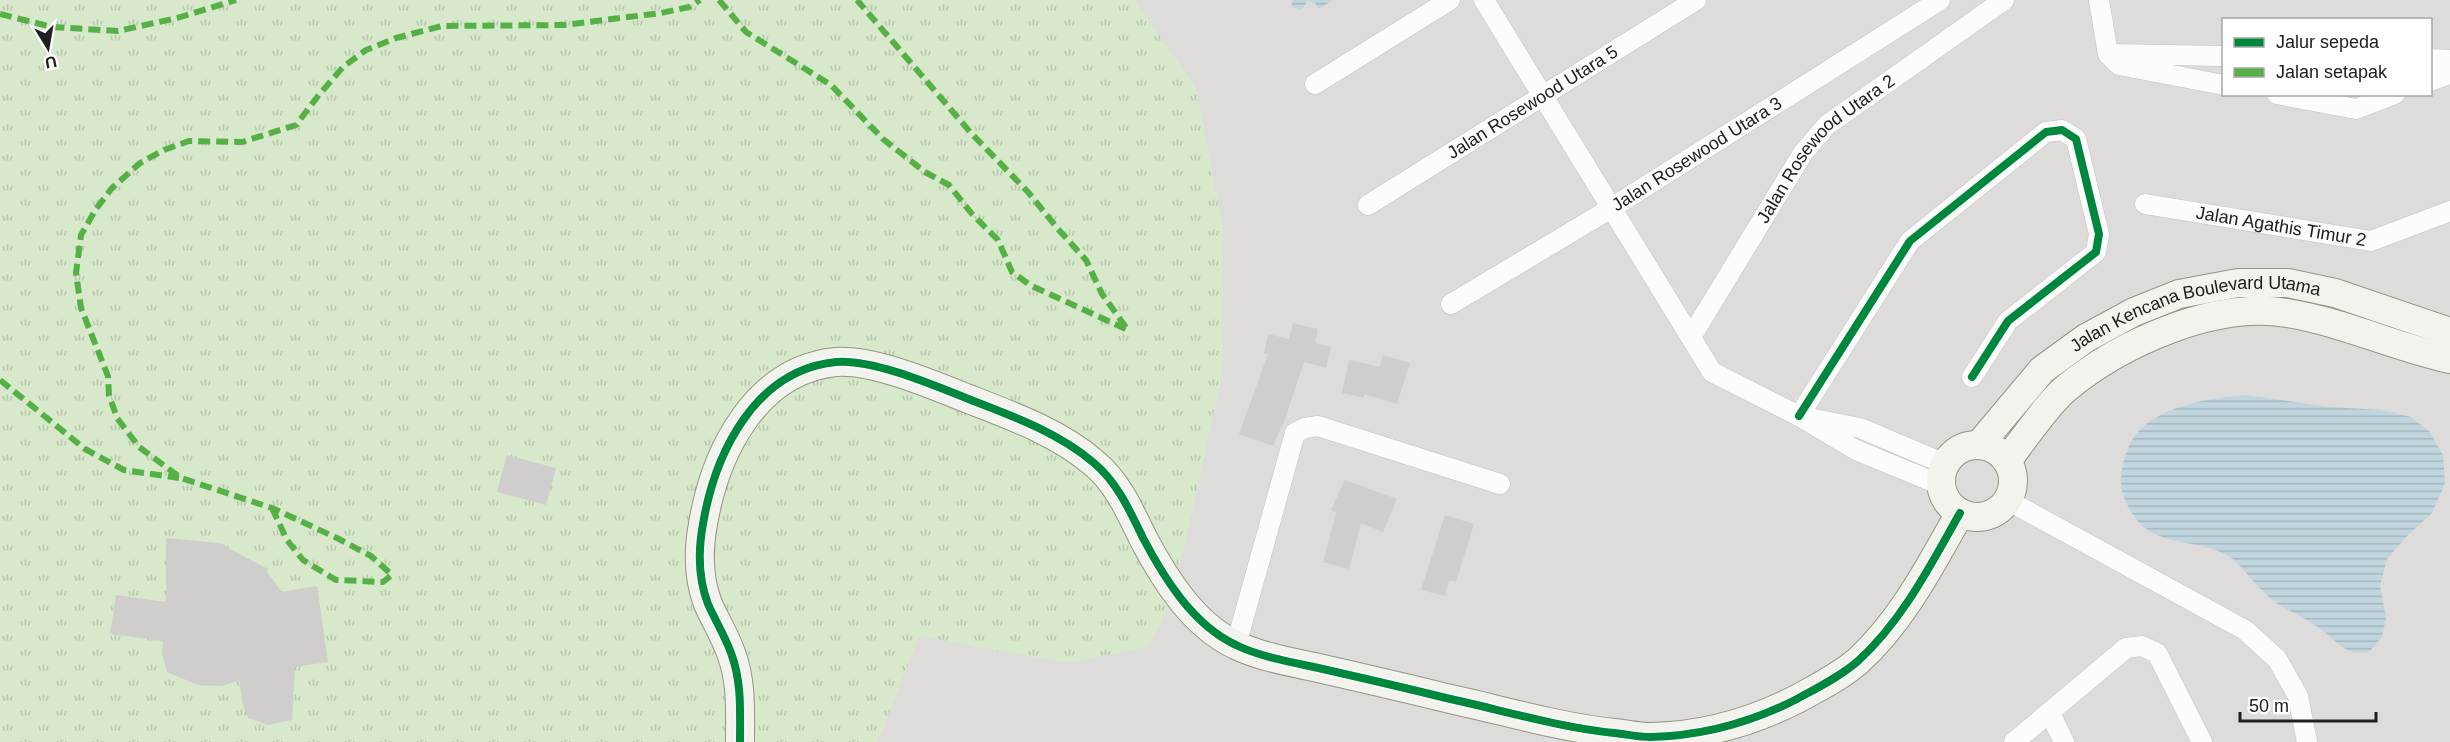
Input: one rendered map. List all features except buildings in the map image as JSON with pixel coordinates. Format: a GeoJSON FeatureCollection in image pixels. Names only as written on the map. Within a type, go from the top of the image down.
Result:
{"type":"FeatureCollection","features":[{"type":"Feature","properties":{"kind":"street"},"geometry":{"type":"LineString","coordinates":[[1315,84],[1450,0]]}},
{"type":"Feature","properties":{"kind":"street"},"geometry":{"type":"LineString","coordinates":[[1484,0],[1613,207],[1712,372],[1799,416],[1856,450],[1943,475]]}},
{"type":"Feature","properties":{"kind":"street","name":"Jalan Rosewood Utara 5"},"geometry":{"type":"LineString","coordinates":[[1368,205],[1696,0]]}},
{"type":"Feature","properties":{"kind":"street","name":"Jalan Rosewood Utara 3"},"geometry":{"type":"LineString","coordinates":[[1451,304],[1613,207],[1940,0]]}},
{"type":"Feature","properties":{"kind":"street","name":"Jalan Rosewood Utara 2"},"geometry":{"type":"LineString","coordinates":[[1691,337],[1803,153],[1827,125],[2004,0]]}},
{"type":"Feature","properties":{"kind":"street"},"geometry":{"type":"LineString","coordinates":[[2098,0],[2108,54],[2119,65],[2222,84]]}},
{"type":"Feature","properties":{"kind":"street"},"geometry":{"type":"LineString","coordinates":[[2108,54],[2222,56]]}},
{"type":"Feature","properties":{"kind":"street"},"geometry":{"type":"LineString","coordinates":[[2432,59],[2450,60]]}},
{"type":"Feature","properties":{"kind":"street"},"geometry":{"type":"LineString","coordinates":[[2432,80],[2450,74]]}},
{"type":"Feature","properties":{"kind":"street"},"geometry":{"type":"LineString","coordinates":[[2288,96],[2356,109],[2390,96]]}},
{"type":"Feature","properties":{"kind":"street"},"geometry":{"type":"LineString","coordinates":[[1799,416],[1910,241],[2046,132],[2062,130],[2076,139],[2099,234],[2096,252],[2008,321],[1972,377]]}},
{"type":"Feature","properties":{"kind":"street","name":"Jalan Agathis Timur 2"},"geometry":{"type":"LineString","coordinates":[[2145,204],[2371,241],[2450,212]]}},
{"type":"Feature","properties":{"kind":"street","name":"Jalan Kencana Boulevard Utama"},"geometry":{"type":"LineString","coordinates":[[1979,445],[2042,370],[2086,338],[2134,312],[2179,294],[2238,283],[2288,283],[2335,293],[2450,332]]}},
{"type":"Feature","properties":{"kind":"street","name":"Jalan Kencana Boulevard Utama"},"geometry":{"type":"LineString","coordinates":[[2007,461],[2063,391],[2102,363],[2146,339],[2187,322],[2241,313],[2285,313],[2328,321],[2450,359]]}},
{"type":"Feature","properties":{"kind":"street"},"geometry":{"type":"LineString","coordinates":[[740,742],[741,697],[732,656],[706,600],[699,562],[703,522],[721,456],[742,417],[769,391],[801,371],[836,362],[866,364],[928,383],[1008,414],[1060,439],[1096,464],[1120,494],[1152,554],[1179,597],[1206,625],[1236,645],[1291,662],[1586,730],[1648,737],[1710,730],[1766,715],[1815,689],[1856,663],[1891,625],[1915,590],[1960,513]]}},
{"type":"Feature","properties":{"kind":"street"},"geometry":{"type":"LineString","coordinates":[[1236,645],[1294,433],[1318,426],[1500,484]]}},
{"type":"Feature","properties":{"kind":"street"},"geometry":{"type":"LineString","coordinates":[[1979,445],[1990,448],[2007,461],[2013,480],[2007,500],[1998,510],[1986,516],[1973,517],[1960,513],[1951,506],[1943,475],[1960,449],[1979,445]]}},
{"type":"Feature","properties":{"kind":"street"},"geometry":{"type":"LineString","coordinates":[[2007,500],[2245,630],[2277,659],[2298,696],[2307,742]]}},
{"type":"Feature","properties":{"kind":"street"},"geometry":{"type":"LineString","coordinates":[[2026,738],[2050,713],[2126,648],[2142,646],[2157,653],[2202,742]]}},
{"type":"Feature","properties":{"kind":"street"},"geometry":{"type":"LineString","coordinates":[[2050,713],[2064,742]]}},
{"type":"Feature","properties":{"kind":"shaded area"},"geometry":{"type":"Polygon","coordinates":[[[0,0],[2450,0],[2450,742],[0,742],[0,0]]]}},
{"type":"Feature","properties":{"kind":"green space"},"geometry":{"type":"Polygon","coordinates":[[[0,0],[1135,0],[1196,88],[1223,228],[1222,375],[1171,606],[1147,647],[1068,663],[919,636],[878,742],[0,742],[0,0]]]}},
{"type":"Feature","properties":{"kind":"water"},"geometry":{"type":"Polygon","coordinates":[[[1293,0],[1333,0],[1319,9],[1315,3],[1307,1],[1300,10],[1291,6],[1293,0]]]}},
{"type":"Feature","properties":{"kind":"water"},"geometry":{"type":"Polygon","coordinates":[[[2247,395],[2329,407],[2382,410],[2411,417],[2429,431],[2443,455],[2445,483],[2432,513],[2387,559],[2380,586],[2386,618],[2382,637],[2369,652],[2353,651],[2341,646],[2313,624],[2275,602],[2234,560],[2224,553],[2167,538],[2145,528],[2128,506],[2121,486],[2122,470],[2132,440],[2141,428],[2154,419],[2184,406],[2247,395]]]}},
{"type":"Feature","properties":{"kind":"marked path"},"geometry":{"type":"LineString","coordinates":[[0,14],[52,27],[118,31],[177,18],[236,0]]}},
{"type":"Feature","properties":{"kind":"marked path"},"geometry":{"type":"LineString","coordinates":[[272,508],[287,540],[303,560],[336,580],[383,582],[392,575],[371,556],[272,508],[181,478],[139,447],[117,418],[109,395],[108,376],[81,308],[76,273],[81,235],[112,188],[140,163],[164,150],[189,141],[242,142],[296,125],[343,67],[366,50],[396,38],[442,26],[564,25],[661,13],[689,7],[700,0]]}},
{"type":"Feature","properties":{"kind":"marked path"},"geometry":{"type":"LineString","coordinates":[[719,0],[746,32],[831,85],[883,139],[925,172],[949,185],[972,214],[998,240],[1012,272],[1030,285],[1128,330],[1102,294],[1086,260],[1028,192],[971,133],[857,0]]}},
{"type":"Feature","properties":{"kind":"marked path"},"geometry":{"type":"LineString","coordinates":[[0,380],[85,449],[124,470],[179,478]]}},
{"type":"Feature","properties":{"kind":"cycle path"},"geometry":{"type":"LineString","coordinates":[[1799,416],[1910,241],[2046,132],[2062,130],[2076,139],[2099,234],[2096,252],[2008,321],[1972,377]]}},
{"type":"Feature","properties":{"kind":"cycle path"},"geometry":{"type":"LineString","coordinates":[[740,742],[740,697],[735,664],[708,604],[701,574],[700,544],[709,497],[717,470],[729,444],[744,419],[761,398],[783,381],[808,368],[836,362],[867,364],[919,380],[1033,425],[1080,452],[1110,479],[1128,507],[1160,569],[1181,599],[1206,625],[1236,645],[1285,661],[1530,718],[1572,727],[1636,736],[1688,734],[1744,721],[1797,699],[1844,672],[1858,661],[1889,628],[1915,591],[1960,513]]}}]}
